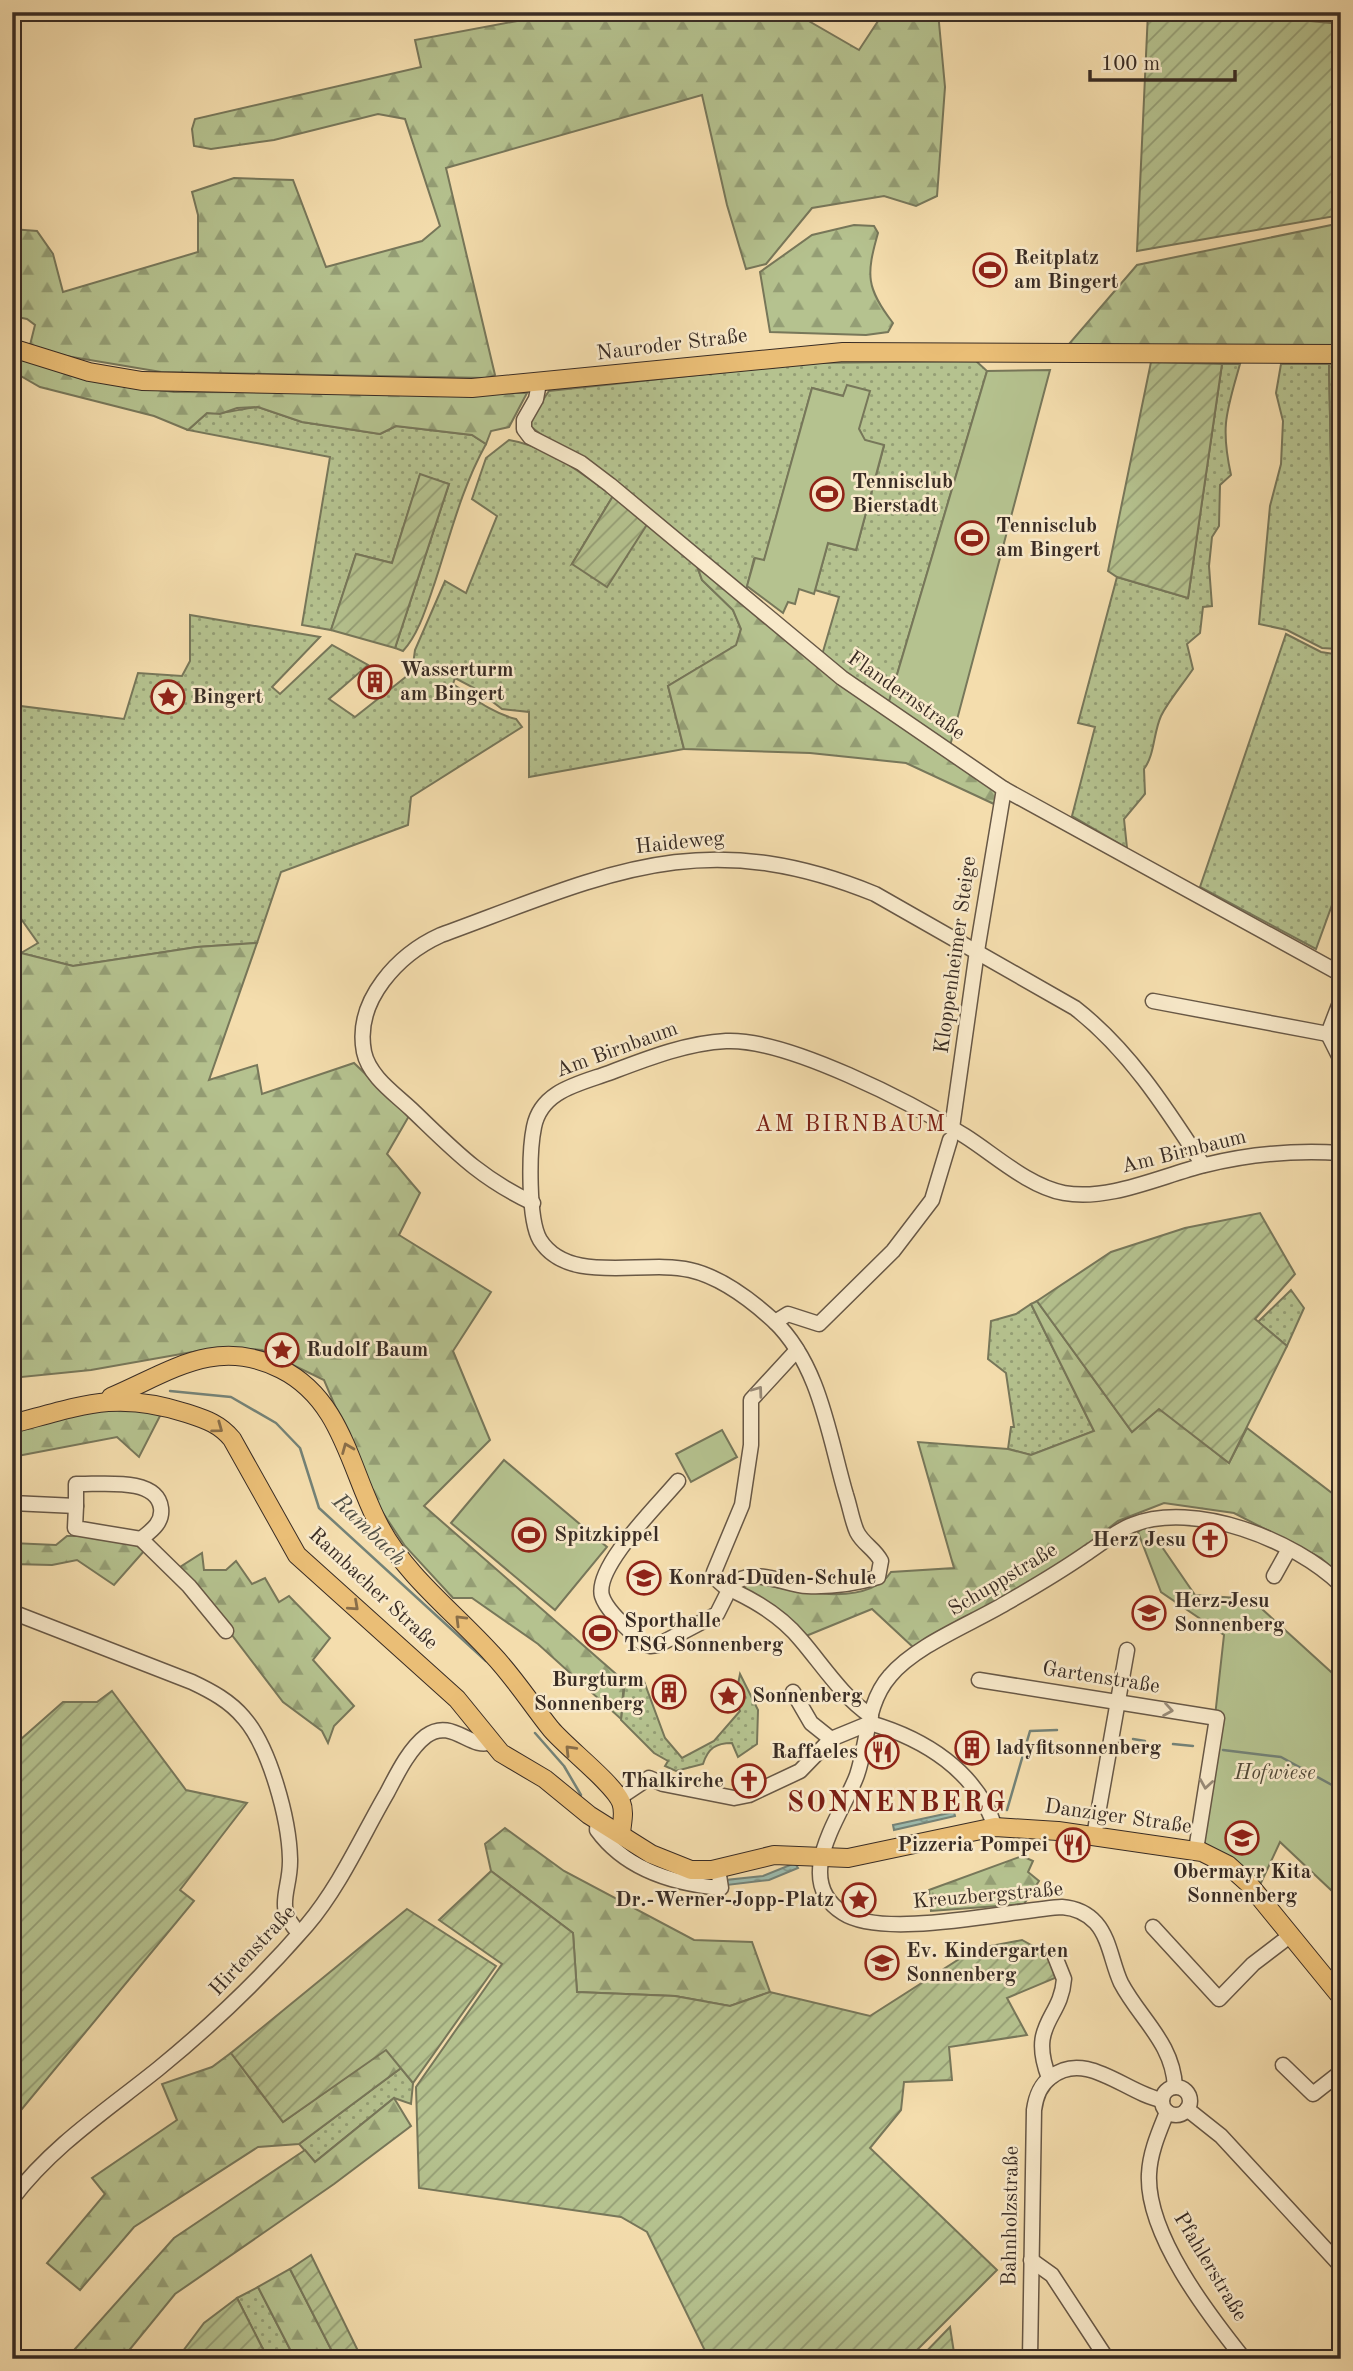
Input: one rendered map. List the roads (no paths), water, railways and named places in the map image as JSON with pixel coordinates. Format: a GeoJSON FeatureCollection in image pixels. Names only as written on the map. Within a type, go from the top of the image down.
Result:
{"type":"FeatureCollection","features":[{"type":"Feature","properties":{"kind":"main road","name":"Nauroder Straße"},"geometry":{"type":"LineString","coordinates":[[12,348],[89,372],[164,383],[461,388],[539,383],[764,357],[842,352],[1341,354]]}},
{"type":"Feature","properties":{"kind":"main road"},"geometry":{"type":"LineString","coordinates":[[101,1401],[183,1363],[231,1356],[268,1363],[302,1382],[331,1415],[372,1511],[395,1551],[506,1670],[566,1746],[619,1798],[623,1814],[621,1833]]}},
{"type":"Feature","properties":{"kind":"main road"},"geometry":{"type":"LineString","coordinates":[[152,1379],[151,1392],[155,1403]]}},
{"type":"Feature","properties":{"kind":"main road","name":"Rambacher Straße"},"geometry":{"type":"LineString","coordinates":[[12,1424],[101,1401],[155,1403],[210,1421],[227,1433],[297,1555],[457,1699],[477,1719],[491,1742],[506,1757],[545,1780],[598,1820],[676,1866],[698,1871],[718,1869]]}},
{"type":"Feature","properties":{"kind":"main road","name":"Danziger Straße"},"geometry":{"type":"LineString","coordinates":[[718,1869],[774,1855],[848,1858],[995,1827],[1094,1836],[1196,1850],[1219,1860],[1236,1872],[1341,1997]]}},
{"type":"Feature","properties":{"kind":"street","name":"Flandernstraße"},"geometry":{"type":"LineString","coordinates":[[539,383],[536,399],[524,420],[524,429],[530,437],[581,463],[842,678],[1004,789],[1341,974]]}},
{"type":"Feature","properties":{"kind":"street","name":"Kloppenheimer Steige"},"geometry":{"type":"LineString","coordinates":[[775,1322],[788,1314],[819,1324],[892,1253],[932,1200],[951,1134],[1004,789]]}},
{"type":"Feature","properties":{"kind":"street","name":"Haideweg"},"geometry":{"type":"LineString","coordinates":[[533,1203],[504,1190],[455,1155],[374,1074],[364,1052],[369,1009],[380,985],[398,962],[417,946],[615,872],[703,858],[750,859],[805,869],[839,879],[875,894],[1076,1008],[1102,1029],[1127,1057],[1203,1165]]}},
{"type":"Feature","properties":{"kind":"street"},"geometry":{"type":"LineString","coordinates":[[1341,1000],[1328,1034],[1341,1060]]}},
{"type":"Feature","properties":{"kind":"street"},"geometry":{"type":"LineString","coordinates":[[1153,1001],[1328,1034]]}},
{"type":"Feature","properties":{"kind":"street","name":"Am Birnbaum"},"geometry":{"type":"LineString","coordinates":[[730,1590],[739,1579],[750,1577],[803,1586],[838,1586],[878,1577],[882,1568],[879,1556],[857,1531],[812,1378],[797,1350],[775,1322],[728,1286],[691,1270],[672,1267],[575,1266],[557,1259],[537,1234],[533,1203],[532,1134],[537,1112],[547,1099],[576,1084],[698,1044],[729,1040],[768,1044],[819,1063],[1026,1176],[1063,1193],[1113,1191],[1203,1165],[1279,1152],[1341,1153]]}},
{"type":"Feature","properties":{"kind":"street"},"geometry":{"type":"LineString","coordinates":[[797,1350],[751,1400],[751,1445],[742,1505],[714,1572],[730,1590],[763,1605],[799,1638],[832,1680],[871,1719],[943,1756],[966,1774],[991,1813],[995,1827]]}},
{"type":"Feature","properties":{"kind":"street"},"geometry":{"type":"LineString","coordinates":[[678,1480],[610,1565],[600,1584],[603,1600],[641,1642],[650,1646],[658,1645],[717,1614],[730,1590]]}},
{"type":"Feature","properties":{"kind":"street"},"geometry":{"type":"LineString","coordinates":[[141,1539],[157,1526],[161,1515],[160,1504],[150,1490],[139,1487],[76,1484],[75,1528],[141,1539],[180,1576],[226,1631]]}},
{"type":"Feature","properties":{"kind":"street"},"geometry":{"type":"LineString","coordinates":[[12,1503],[76,1506]]}},
{"type":"Feature","properties":{"kind":"street","name":"Schuppstraße"},"geometry":{"type":"LineString","coordinates":[[821,1857],[826,1838],[857,1775],[871,1719],[884,1683],[909,1659],[1043,1582],[1129,1526],[1159,1518],[1199,1518],[1289,1549],[1317,1564],[1341,1585]]}},
{"type":"Feature","properties":{"kind":"street"},"geometry":{"type":"LineString","coordinates":[[1274,1576],[1289,1549]]}},
{"type":"Feature","properties":{"kind":"street"},"geometry":{"type":"LineString","coordinates":[[12,1612],[136,1663],[192,1682],[218,1695],[250,1726],[269,1765],[287,1832],[290,1869],[284,1910],[289,1923],[299,1933]]}},
{"type":"Feature","properties":{"kind":"street"},"geometry":{"type":"LineString","coordinates":[[1094,1836],[1127,1650]]}},
{"type":"Feature","properties":{"kind":"street","name":"Gartenstraße"},"geometry":{"type":"LineString","coordinates":[[979,1680],[1217,1718],[1196,1850]]}},
{"type":"Feature","properties":{"kind":"street"},"geometry":{"type":"LineString","coordinates":[[793,1692],[811,1723],[831,1739]]}},
{"type":"Feature","properties":{"kind":"street"},"geometry":{"type":"LineString","coordinates":[[619,1798],[649,1778],[734,1798],[749,1795],[800,1772],[831,1739],[871,1719]]}},
{"type":"Feature","properties":{"kind":"street","name":"Hirtenstraße"},"geometry":{"type":"LineString","coordinates":[[12,2199],[34,2169],[60,2146],[219,2019],[299,1933],[339,1879],[397,1775],[421,1741],[433,1732],[443,1730],[482,1744],[491,1742]]}},
{"type":"Feature","properties":{"kind":"street"},"geometry":{"type":"LineString","coordinates":[[598,1820],[597,1830],[611,1846],[656,1874],[684,1883],[721,1888],[718,1869]]}},
{"type":"Feature","properties":{"kind":"street","name":"Kreuzbergstraße"},"geometry":{"type":"LineString","coordinates":[[821,1857],[823,1886],[829,1899],[844,1914],[856,1919],[906,1924],[1062,1907],[1087,1915],[1102,1931],[1125,1989],[1160,2037],[1173,2069],[1175,2087]]}},
{"type":"Feature","properties":{"kind":"street"},"geometry":{"type":"LineString","coordinates":[[1153,1927],[1219,1999],[1253,1964],[1291,1936]]}},
{"type":"Feature","properties":{"kind":"street"},"geometry":{"type":"LineString","coordinates":[[1055,1954],[1064,1979],[1042,2039],[1049,2078],[1068,2068],[1090,2069],[1180,2115],[1187,2109],[1188,2094],[1175,2087],[1166,2091],[1164,2106]]}},
{"type":"Feature","properties":{"kind":"street"},"geometry":{"type":"LineString","coordinates":[[1283,2065],[1313,2094],[1341,2072]]}},
{"type":"Feature","properties":{"kind":"street","name":"Bahnholzstraße"},"geometry":{"type":"LineString","coordinates":[[1030,2359],[1034,2109],[1037,2096],[1049,2078]]}},
{"type":"Feature","properties":{"kind":"street","name":"Pfahlerstraße"},"geometry":{"type":"LineString","coordinates":[[1164,2106],[1150,2162],[1150,2195],[1155,2215],[1198,2296],[1244,2359]]}},
{"type":"Feature","properties":{"kind":"street"},"geometry":{"type":"LineString","coordinates":[[1187,2109],[1221,2136],[1341,2266]]}},
{"type":"Feature","properties":{"kind":"street"},"geometry":{"type":"LineString","coordinates":[[1031,2260],[1052,2275],[1107,2359]]}},
{"type":"Feature","properties":{"kind":"water"},"geometry":{"type":"Polygon","coordinates":[[[954,1812],[955,1816],[894,1830],[893,1825],[954,1812]]]}},
{"type":"Feature","properties":{"kind":"water"},"geometry":{"type":"Polygon","coordinates":[[[795,1863],[798,1868],[769,1880],[727,1885],[726,1880],[763,1876],[795,1863]]]}},
{"type":"Feature","properties":{"kind":"waterway","name":"Rambach"},"geometry":{"type":"LineString","coordinates":[[170,1391],[231,1397],[276,1423],[300,1448],[319,1508],[486,1661]]}},
{"type":"Feature","properties":{"kind":"waterway","name":"Rambach"},"geometry":{"type":"LineString","coordinates":[[1007,1810],[1030,1731],[1057,1730]]}},
{"type":"Feature","properties":{"kind":"waterway","name":"Rambach"},"geometry":{"type":"LineString","coordinates":[[535,1733],[564,1766],[581,1795]]}},
{"type":"Feature","properties":{"kind":"waterway","name":"Rambach"},"geometry":{"type":"LineString","coordinates":[[1133,1739],[1145,1741]]}},
{"type":"Feature","properties":{"kind":"waterway","name":"Rambach"},"geometry":{"type":"LineString","coordinates":[[1173,1744],[1193,1746]]}},
{"type":"Feature","properties":{"kind":"waterway","name":"Rambach"},"geometry":{"type":"LineString","coordinates":[[1223,1750],[1281,1757],[1341,1790]]}},
{"type":"Feature","properties":{"kind":"place","name":"Reitplatz am Bingert"},"geometry":{"type":"Point","coordinates":[990,270]}},
{"type":"Feature","properties":{"kind":"place","name":"Tennisclub Bierstadt"},"geometry":{"type":"Point","coordinates":[827,494]}},
{"type":"Feature","properties":{"kind":"place","name":"Tennisclub am Bingert"},"geometry":{"type":"Point","coordinates":[972,538]}},
{"type":"Feature","properties":{"kind":"place","name":"Wasserturm am Bingert"},"geometry":{"type":"Point","coordinates":[375,682]}},
{"type":"Feature","properties":{"kind":"place","name":"Bingert"},"geometry":{"type":"Point","coordinates":[168,697]}},
{"type":"Feature","properties":{"kind":"place","name":"Rudolf Baum"},"geometry":{"type":"Point","coordinates":[282,1350]}},
{"type":"Feature","properties":{"kind":"place","name":"Spitzkippel"},"geometry":{"type":"Point","coordinates":[529,1535]}},
{"type":"Feature","properties":{"kind":"place","name":"Herz Jesu"},"geometry":{"type":"Point","coordinates":[1210,1540]}},
{"type":"Feature","properties":{"kind":"place","name":"Konrad-Duden-Schule"},"geometry":{"type":"Point","coordinates":[644,1578]}},
{"type":"Feature","properties":{"kind":"place","name":"Herz-Jesu Sonnenberg"},"geometry":{"type":"Point","coordinates":[1149,1613]}},
{"type":"Feature","properties":{"kind":"place","name":"Sporthalle TSG Sonnenberg"},"geometry":{"type":"Point","coordinates":[600,1633]}},
{"type":"Feature","properties":{"kind":"place","name":"Burgturm Sonnenberg"},"geometry":{"type":"Point","coordinates":[669,1692]}},
{"type":"Feature","properties":{"kind":"place","name":"Sonnenberg"},"geometry":{"type":"Point","coordinates":[728,1696]}},
{"type":"Feature","properties":{"kind":"place","name":"ladyfitsonnenberg"},"geometry":{"type":"Point","coordinates":[972,1748]}},
{"type":"Feature","properties":{"kind":"place","name":"Raffaeles"},"geometry":{"type":"Point","coordinates":[882,1752]}},
{"type":"Feature","properties":{"kind":"place","name":"Thalkirche"},"geometry":{"type":"Point","coordinates":[749,1781]}},
{"type":"Feature","properties":{"kind":"place","name":"Obermayr Kita Sonnenberg"},"geometry":{"type":"Point","coordinates":[1242,1838]}},
{"type":"Feature","properties":{"kind":"place","name":"Pizzeria Pompei"},"geometry":{"type":"Point","coordinates":[1073,1845]}},
{"type":"Feature","properties":{"kind":"place","name":"Dr.-Werner-Jopp-Platz"},"geometry":{"type":"Point","coordinates":[859,1900]}},
{"type":"Feature","properties":{"kind":"place","name":"Ev. Kindergarten Sonnenberg"},"geometry":{"type":"Point","coordinates":[882,1963]}},
{"type":"Feature","properties":{"kind":"district","name":"AM BIRNBAUM"},"geometry":{"type":"Point","coordinates":[851,1124]}},
{"type":"Feature","properties":{"kind":"district","name":"SONNENBERG"},"geometry":{"type":"Point","coordinates":[897,1804]}},
{"type":"Feature","properties":{"kind":"park label","name":"Hofwiese"},"geometry":{"type":"Point","coordinates":[1275,1773]}}]}
